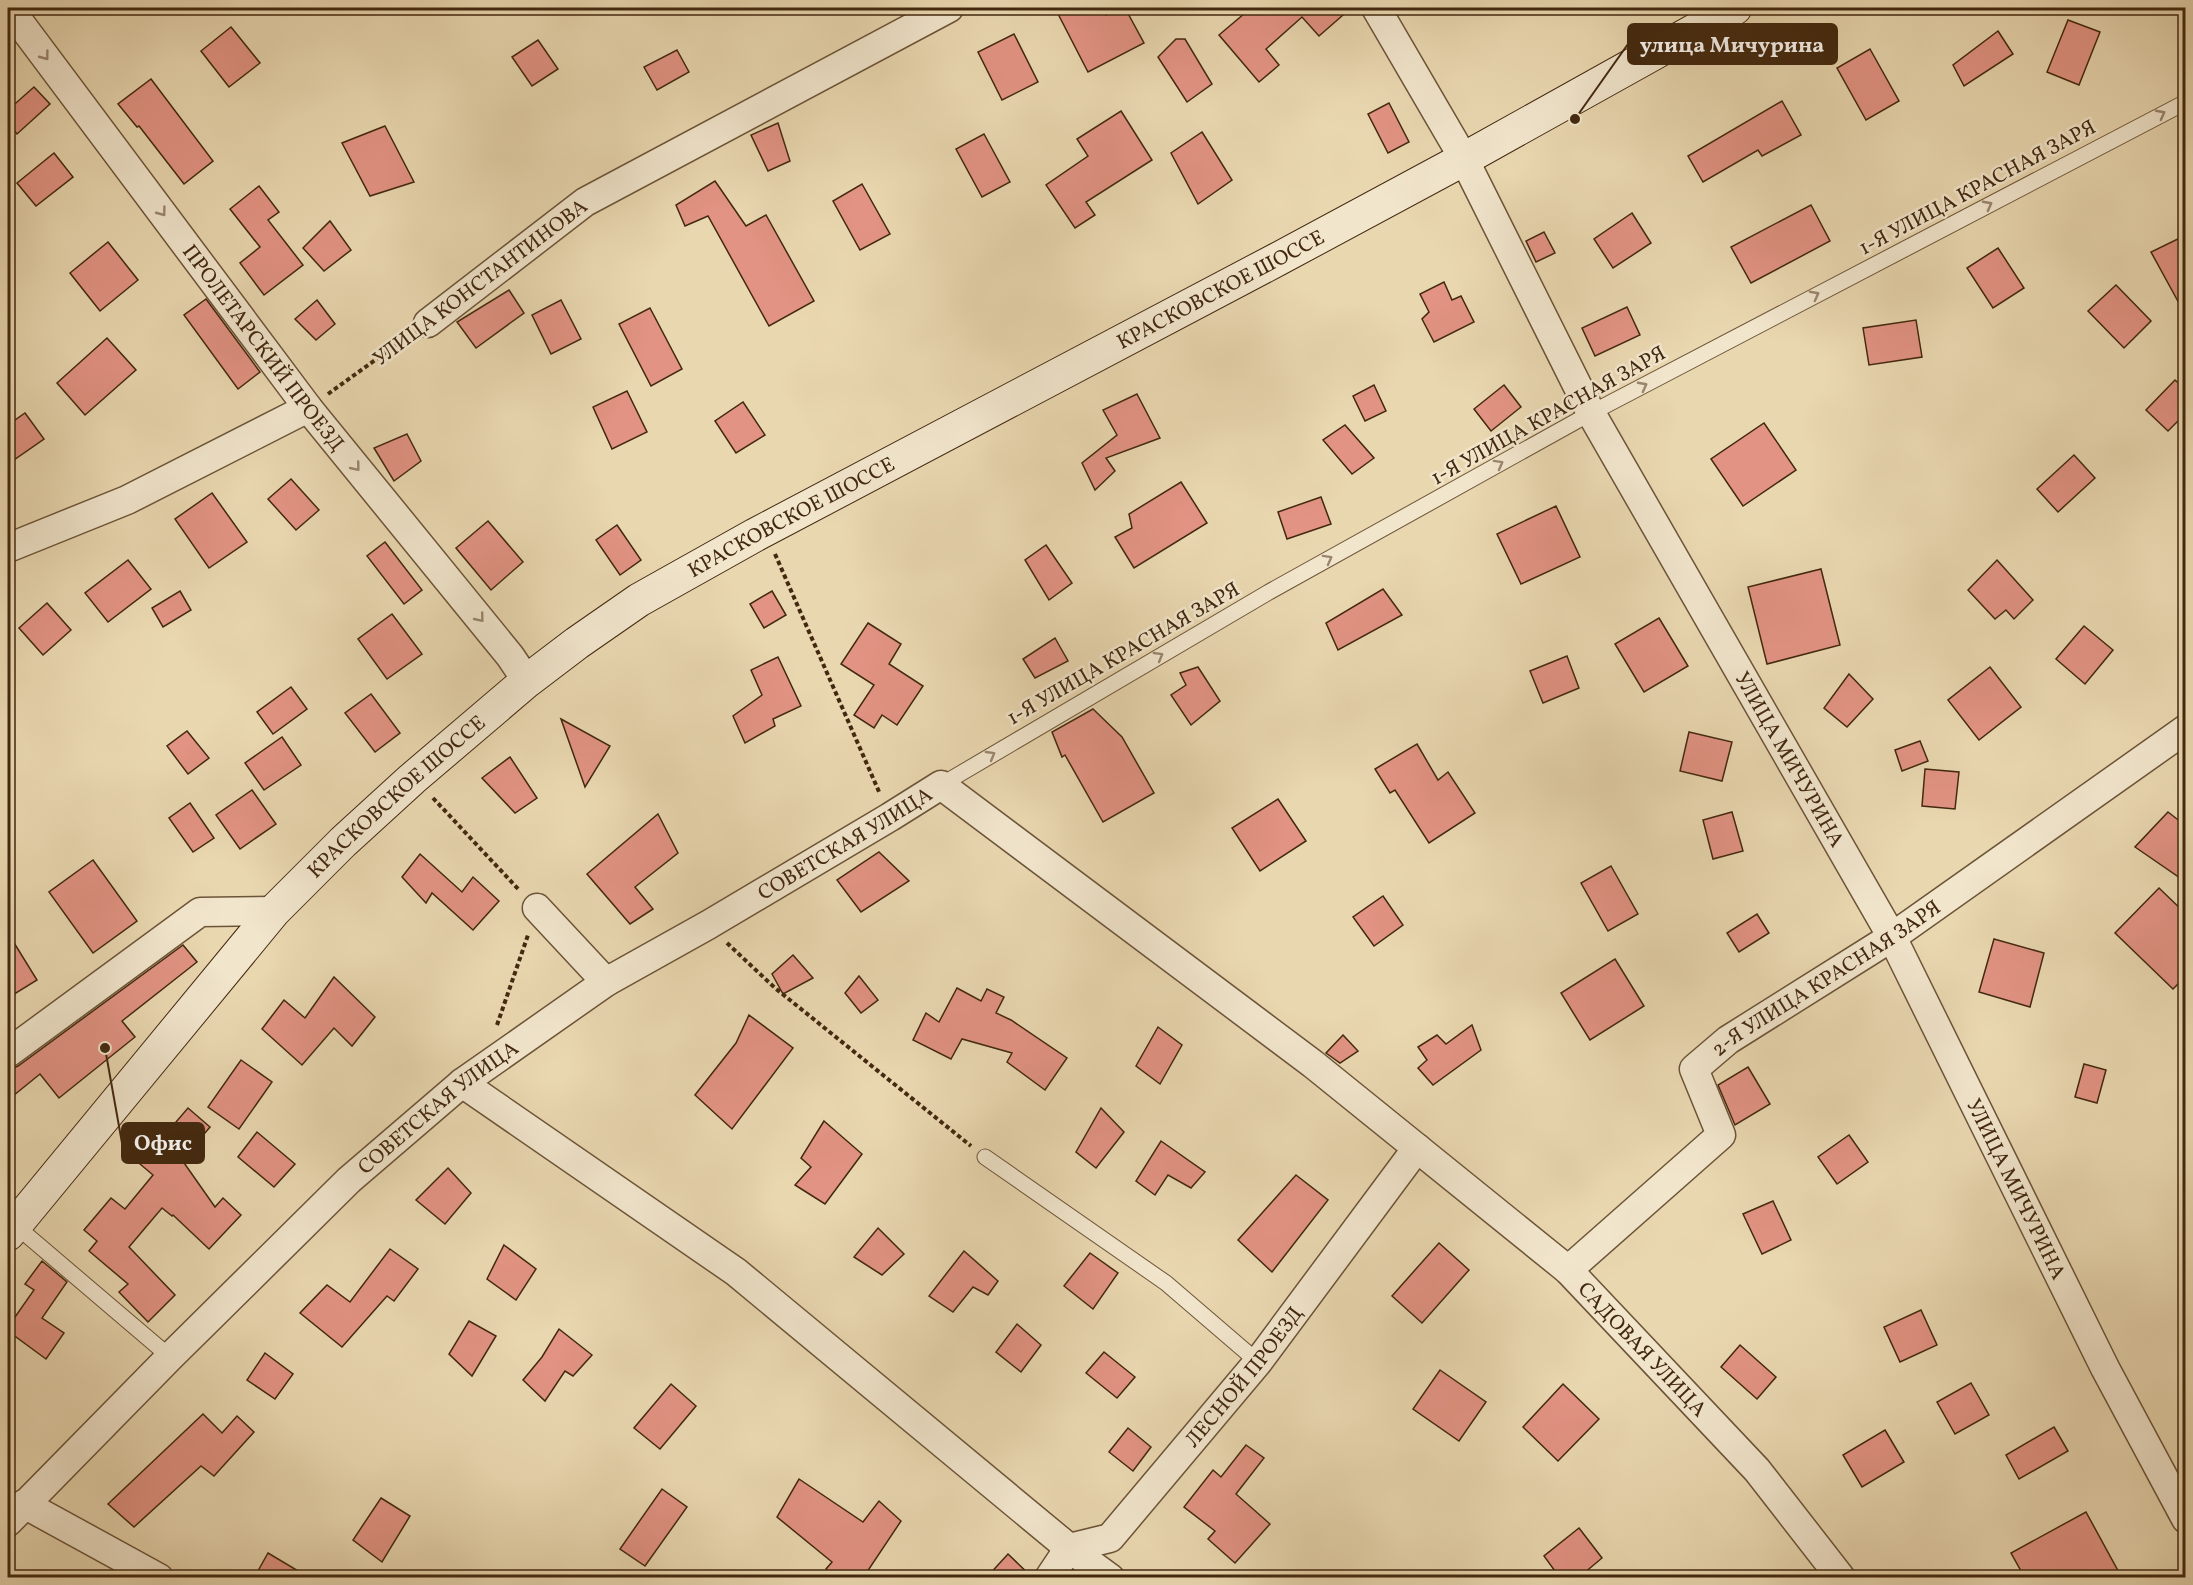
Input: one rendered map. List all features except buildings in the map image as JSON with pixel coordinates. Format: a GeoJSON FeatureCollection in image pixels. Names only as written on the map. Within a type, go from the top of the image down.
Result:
{"type":"FeatureCollection","features":[{"type":"Feature","properties":{"kind":"main road","name":"КРАСКОВСКОЕ ШОССЕ"},"geometry":{"type":"LineString","coordinates":[[11,1230],[274,910],[403,786],[527,681],[639,600],[755,535],[1464,159],[1735,8]]}},
{"type":"Feature","properties":{"kind":"street","name":"ПРОЛЕТАРСКИЙ ПРОЕЗД"},"geometry":{"type":"LineString","coordinates":[[9,8],[308,408],[510,656],[527,681]]}},
{"type":"Feature","properties":{"kind":"street","name":"УЛИЦА КОНСТАНТИНОВА"},"geometry":{"type":"LineString","coordinates":[[428,323],[585,202],[949,8]]}},
{"type":"Feature","properties":{"kind":"street","name":"УЛИЦА МИЧУРИНА"},"geometry":{"type":"LineString","coordinates":[[1376,8],[1464,159],[1591,413],[1892,937],[2105,1368],[2186,1520]]}},
{"type":"Feature","properties":{"kind":"street"},"geometry":{"type":"LineString","coordinates":[[8,548],[127,500],[308,408]]}},
{"type":"Feature","properties":{"kind":"street","name":"2-Я УЛИЦА КРАСНАЯ ЗАРЯ"},"geometry":{"type":"LineString","coordinates":[[1568,1270],[1721,1135],[1694,1070],[1728,1040],[1892,937],[2186,729]]}},
{"type":"Feature","properties":{"kind":"street","name":"СОВЕТСКАЯ УЛИЦА"},"geometry":{"type":"LineString","coordinates":[[16,1513],[350,1180],[462,1083],[606,982],[708,925],[890,817],[941,784]]}},
{"type":"Feature","properties":{"kind":"street","name":"САДОВАЯ УЛИЦА"},"geometry":{"type":"LineString","coordinates":[[941,784],[1313,1064],[1568,1270],[1757,1470],[1841,1578]]}},
{"type":"Feature","properties":{"kind":"street"},"geometry":{"type":"LineString","coordinates":[[537,908],[606,982]]}},
{"type":"Feature","properties":{"kind":"street"},"geometry":{"type":"LineString","coordinates":[[8,1053],[200,912],[274,910]]}},
{"type":"Feature","properties":{"kind":"street"},"geometry":{"type":"LineString","coordinates":[[462,1083],[736,1272],[1063,1566],[1110,1578]]}},
{"type":"Feature","properties":{"kind":"street","name":"ЛЕСНОЙ ПРОЕЗД"},"geometry":{"type":"LineString","coordinates":[[1063,1566],[1110,1538],[1258,1362],[1417,1148]]}},
{"type":"Feature","properties":{"kind":"street"},"geometry":{"type":"LineString","coordinates":[[16,1513],[159,1578]]}},
{"type":"Feature","properties":{"kind":"lane","name":"1-Я УЛИЦА КРАСНАЯ ЗАРЯ"},"geometry":{"type":"LineString","coordinates":[[941,784],[1269,592],[1591,413],[2186,102]]}},
{"type":"Feature","properties":{"kind":"lane"},"geometry":{"type":"LineString","coordinates":[[985,1157],[1166,1283],[1258,1362]]}},
{"type":"Feature","properties":{"kind":"lane"},"geometry":{"type":"LineString","coordinates":[[11,1230],[170,1357]]}},
{"type":"Feature","properties":{"kind":"path","name":"УЛИЦА КОНСТАНТИНОВА"},"geometry":{"type":"LineString","coordinates":[[308,408],[428,323]]}},
{"type":"Feature","properties":{"kind":"path"},"geometry":{"type":"LineString","coordinates":[[772,548],[890,817]]}},
{"type":"Feature","properties":{"kind":"path"},"geometry":{"type":"LineString","coordinates":[[427,792],[537,908],[497,1026]]}},
{"type":"Feature","properties":{"kind":"path"},"geometry":{"type":"LineString","coordinates":[[708,925],[775,988],[985,1157]]}},
{"type":"Feature","properties":{"kind":"place","name":"улица Мичурина"},"geometry":{"type":"Point","coordinates":[1575,119]}},
{"type":"Feature","properties":{"kind":"place","name":"Офис"},"geometry":{"type":"Point","coordinates":[105,1048]}}]}
